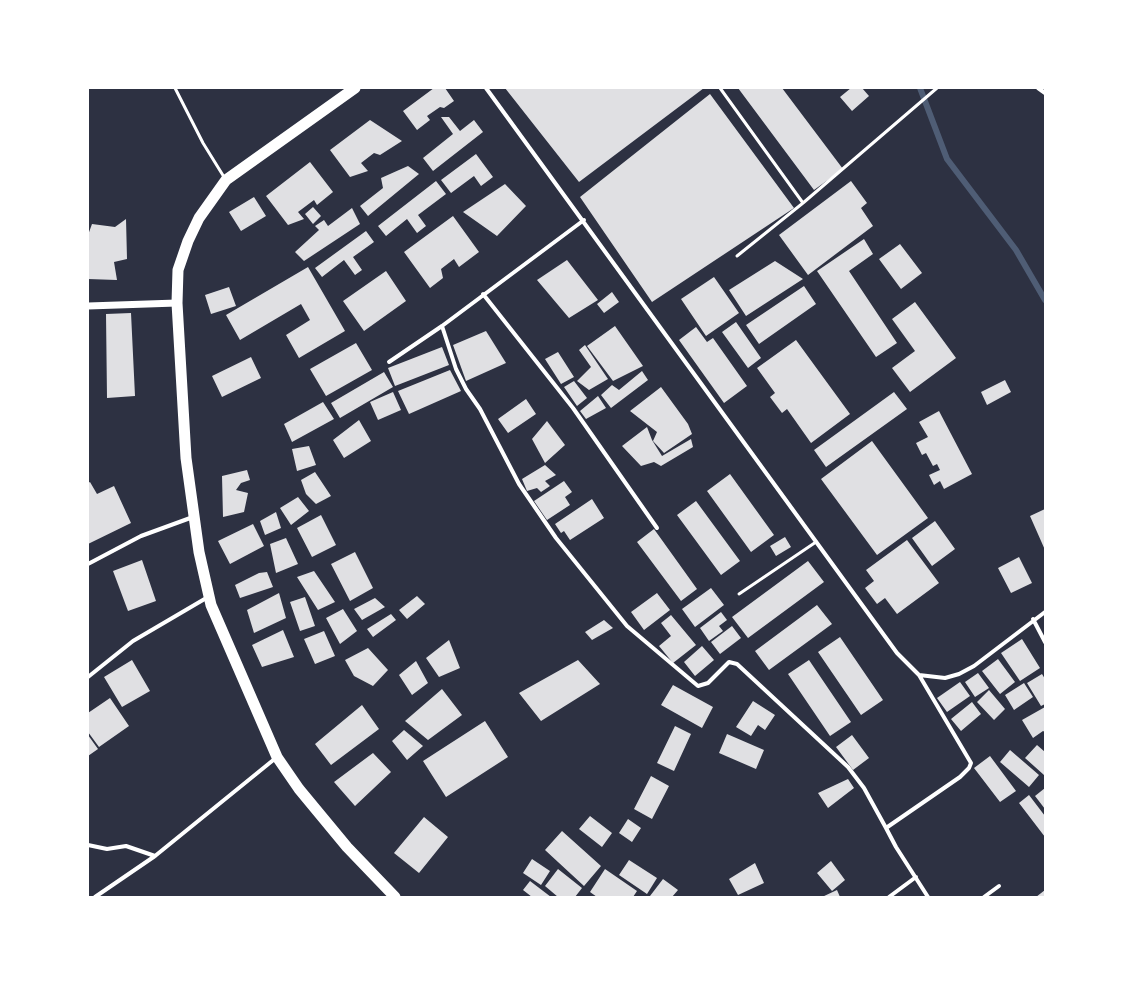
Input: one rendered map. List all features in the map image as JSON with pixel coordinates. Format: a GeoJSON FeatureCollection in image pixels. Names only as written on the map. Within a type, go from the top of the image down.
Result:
{"type":"FeatureCollection","features":[{"type":"Feature","properties":{"kind":"highway"},"geometry":{"type":"LineString","coordinates":[[355,88],[226,180],[198,218],[188,241],[178,270],[177,302],[186,458],[194,517],[210,605],[277,757],[299,789],[348,847],[395,897]]}},
{"type":"Feature","properties":{"kind":"street"},"geometry":{"type":"LineString","coordinates":[[486,88],[584,220],[897,653],[919,675],[971,763],[969,768],[960,778],[886,828]]}},
{"type":"Feature","properties":{"kind":"street"},"geometry":{"type":"LineString","coordinates":[[1038,88],[1045,93]]}},
{"type":"Feature","properties":{"kind":"street"},"geometry":{"type":"LineString","coordinates":[[389,362],[442,326],[584,220]]}},
{"type":"Feature","properties":{"kind":"street"},"geometry":{"type":"LineString","coordinates":[[483,294],[573,408],[657,528]]}},
{"type":"Feature","properties":{"kind":"street"},"geometry":{"type":"LineString","coordinates":[[88,306],[177,302]]}},
{"type":"Feature","properties":{"kind":"street"},"geometry":{"type":"LineString","coordinates":[[442,326],[456,368],[466,389],[480,409],[519,484],[556,538],[627,626],[698,686],[708,683],[729,662],[738,664],[813,732],[848,767],[864,788],[896,847],[928,897]]}},
{"type":"Feature","properties":{"kind":"street"},"geometry":{"type":"LineString","coordinates":[[88,564],[141,536],[194,517]]}},
{"type":"Feature","properties":{"kind":"street"},"geometry":{"type":"LineString","coordinates":[[88,677],[133,641],[209,597]]}},
{"type":"Feature","properties":{"kind":"street"},"geometry":{"type":"LineString","coordinates":[[919,675],[944,678],[959,674],[974,666],[1033,619],[1045,612]]}},
{"type":"Feature","properties":{"kind":"street"},"geometry":{"type":"LineString","coordinates":[[1033,619],[1045,642]]}},
{"type":"Feature","properties":{"kind":"street"},"geometry":{"type":"LineString","coordinates":[[95,897],[155,856],[277,757]]}},
{"type":"Feature","properties":{"kind":"street"},"geometry":{"type":"LineString","coordinates":[[88,845],[107,849],[126,846],[155,856]]}},
{"type":"Feature","properties":{"kind":"street"},"geometry":{"type":"LineString","coordinates":[[889,897],[916,877]]}},
{"type":"Feature","properties":{"kind":"street"},"geometry":{"type":"LineString","coordinates":[[984,897],[999,886]]}},
{"type":"Feature","properties":{"kind":"lane"},"geometry":{"type":"LineString","coordinates":[[175,88],[203,143],[226,180]]}},
{"type":"Feature","properties":{"kind":"lane"},"geometry":{"type":"LineString","coordinates":[[720,88],[803,203]]}},
{"type":"Feature","properties":{"kind":"lane"},"geometry":{"type":"LineString","coordinates":[[737,256],[803,203],[937,88]]}},
{"type":"Feature","properties":{"kind":"lane"},"geometry":{"type":"LineString","coordinates":[[739,594],[816,542]]}},
{"type":"Feature","properties":{"kind":"building"},"geometry":{"type":"Polygon","coordinates":[[[434,88],[445,88],[454,101],[444,108],[440,107],[427,116],[430,120],[417,130],[403,111],[434,88]]]}},
{"type":"Feature","properties":{"kind":"building"},"geometry":{"type":"Polygon","coordinates":[[[505,88],[704,88],[579,182],[505,88]]]}},
{"type":"Feature","properties":{"kind":"building"},"geometry":{"type":"Polygon","coordinates":[[[738,88],[782,88],[843,169],[814,190],[738,88]]]}},
{"type":"Feature","properties":{"kind":"building"},"geometry":{"type":"Polygon","coordinates":[[[851,88],[862,88],[869,96],[852,111],[840,97],[851,88]]]}},
{"type":"Feature","properties":{"kind":"building"},"geometry":{"type":"Polygon","coordinates":[[[710,94],[794,208],[652,302],[580,197],[710,94]]]}},
{"type":"Feature","properties":{"kind":"building"},"geometry":{"type":"Polygon","coordinates":[[[441,117],[449,117],[460,131],[474,120],[483,132],[433,171],[423,158],[453,134],[441,117]]]}},
{"type":"Feature","properties":{"kind":"building"},"geometry":{"type":"Polygon","coordinates":[[[370,120],[402,141],[380,155],[374,153],[361,163],[368,171],[350,177],[330,150],[370,120]]]}},
{"type":"Feature","properties":{"kind":"building"},"geometry":{"type":"Polygon","coordinates":[[[476,154],[493,177],[481,186],[474,176],[451,193],[441,180],[476,154]]]}},
{"type":"Feature","properties":{"kind":"building"},"geometry":{"type":"Polygon","coordinates":[[[310,162],[333,192],[317,205],[314,200],[298,212],[304,219],[288,225],[266,196],[310,162]]]}},
{"type":"Feature","properties":{"kind":"building"},"geometry":{"type":"Polygon","coordinates":[[[408,166],[419,174],[368,216],[360,206],[383,188],[381,178],[408,166]]]}},
{"type":"Feature","properties":{"kind":"building"},"geometry":{"type":"Polygon","coordinates":[[[436,181],[446,194],[418,215],[426,226],[417,233],[407,219],[386,236],[378,226],[436,181]]]}},
{"type":"Feature","properties":{"kind":"building"},"geometry":{"type":"Polygon","coordinates":[[[851,181],[867,203],[861,208],[873,226],[808,275],[779,235],[851,181]]]}},
{"type":"Feature","properties":{"kind":"building"},"geometry":{"type":"Polygon","coordinates":[[[505,184],[526,206],[497,236],[463,212],[505,184]]]}},
{"type":"Feature","properties":{"kind":"building"},"geometry":{"type":"Polygon","coordinates":[[[254,197],[266,216],[241,231],[229,212],[254,197]]]}},
{"type":"Feature","properties":{"kind":"building"},"geometry":{"type":"Polygon","coordinates":[[[313,207],[321,216],[313,224],[305,214],[313,207]]]}},
{"type":"Feature","properties":{"kind":"building"},"geometry":{"type":"Polygon","coordinates":[[[352,208],[360,224],[304,261],[295,252],[319,230],[315,226],[324,220],[328,226],[352,208]]]}},
{"type":"Feature","properties":{"kind":"building"},"geometry":{"type":"Polygon","coordinates":[[[453,216],[479,252],[459,267],[454,259],[441,269],[443,278],[430,288],[404,252],[453,216]]]}},
{"type":"Feature","properties":{"kind":"building"},"geometry":{"type":"Polygon","coordinates":[[[126,219],[127,259],[114,262],[117,280],[88,279],[88,235],[92,224],[115,227],[126,219]]]}},
{"type":"Feature","properties":{"kind":"building"},"geometry":{"type":"Polygon","coordinates":[[[366,231],[374,242],[353,257],[362,270],[355,275],[344,260],[322,277],[315,268],[366,231]]]}},
{"type":"Feature","properties":{"kind":"building"},"geometry":{"type":"Polygon","coordinates":[[[864,239],[873,254],[849,271],[897,343],[876,357],[817,271],[864,239]]]}},
{"type":"Feature","properties":{"kind":"building"},"geometry":{"type":"Polygon","coordinates":[[[900,244],[922,273],[901,289],[879,259],[900,244]]]}},
{"type":"Feature","properties":{"kind":"building"},"geometry":{"type":"Polygon","coordinates":[[[567,260],[598,300],[569,318],[537,280],[567,260]]]}},
{"type":"Feature","properties":{"kind":"building"},"geometry":{"type":"Polygon","coordinates":[[[775,261],[803,279],[746,316],[729,290],[775,261]]]}},
{"type":"Feature","properties":{"kind":"building"},"geometry":{"type":"Polygon","coordinates":[[[308,267],[345,331],[299,358],[286,335],[310,320],[301,304],[240,340],[226,315],[308,267]]]}},
{"type":"Feature","properties":{"kind":"building"},"geometry":{"type":"Polygon","coordinates":[[[386,271],[406,301],[364,331],[343,301],[386,271]]]}},
{"type":"Feature","properties":{"kind":"building"},"geometry":{"type":"Polygon","coordinates":[[[714,277],[739,313],[706,336],[681,299],[714,277]]]}},
{"type":"Feature","properties":{"kind":"building"},"geometry":{"type":"Polygon","coordinates":[[[804,286],[816,304],[759,344],[746,325],[804,286]]]}},
{"type":"Feature","properties":{"kind":"building"},"geometry":{"type":"Polygon","coordinates":[[[229,287],[236,306],[211,314],[205,295],[229,287]]]}},
{"type":"Feature","properties":{"kind":"building"},"geometry":{"type":"Polygon","coordinates":[[[612,292],[619,302],[604,313],[597,304],[612,292]]]}},
{"type":"Feature","properties":{"kind":"building"},"geometry":{"type":"Polygon","coordinates":[[[915,302],[956,358],[910,392],[892,368],[915,351],[892,319],[915,302]]]}},
{"type":"Feature","properties":{"kind":"building"},"geometry":{"type":"Polygon","coordinates":[[[131,313],[135,396],[107,398],[106,314],[131,313]]]}},
{"type":"Feature","properties":{"kind":"building"},"geometry":{"type":"Polygon","coordinates":[[[736,322],[761,358],[748,368],[722,332],[736,322]]]}},
{"type":"Feature","properties":{"kind":"building"},"geometry":{"type":"Polygon","coordinates":[[[615,326],[643,366],[613,381],[587,346],[615,326]]]}},
{"type":"Feature","properties":{"kind":"building"},"geometry":{"type":"Polygon","coordinates":[[[696,327],[707,342],[713,338],[747,386],[724,403],[679,340],[696,327]]]}},
{"type":"Feature","properties":{"kind":"building"},"geometry":{"type":"Polygon","coordinates":[[[486,331],[506,363],[466,381],[453,345],[486,331]]]}},
{"type":"Feature","properties":{"kind":"building"},"geometry":{"type":"Polygon","coordinates":[[[796,340],[850,414],[811,443],[787,409],[782,413],[770,397],[775,393],[757,368],[796,340]]]}},
{"type":"Feature","properties":{"kind":"building"},"geometry":{"type":"Polygon","coordinates":[[[356,343],[372,370],[326,396],[310,369],[356,343]]]}},
{"type":"Feature","properties":{"kind":"building"},"geometry":{"type":"Polygon","coordinates":[[[585,345],[608,379],[589,390],[577,381],[591,367],[579,350],[585,345]]]}},
{"type":"Feature","properties":{"kind":"building"},"geometry":{"type":"Polygon","coordinates":[[[442,347],[449,365],[395,386],[388,368],[442,347]]]}},
{"type":"Feature","properties":{"kind":"building"},"geometry":{"type":"Polygon","coordinates":[[[558,352],[574,377],[561,384],[545,359],[558,352]]]}},
{"type":"Feature","properties":{"kind":"building"},"geometry":{"type":"Polygon","coordinates":[[[251,357],[261,378],[222,397],[212,376],[251,357]]]}},
{"type":"Feature","properties":{"kind":"building"},"geometry":{"type":"Polygon","coordinates":[[[450,370],[461,391],[409,414],[398,391],[450,370]]]}},
{"type":"Feature","properties":{"kind":"building"},"geometry":{"type":"Polygon","coordinates":[[[642,371],[648,380],[611,408],[601,395],[612,385],[619,390],[642,371]]]}},
{"type":"Feature","properties":{"kind":"building"},"geometry":{"type":"Polygon","coordinates":[[[384,372],[393,387],[340,418],[331,403],[384,372]]]}},
{"type":"Feature","properties":{"kind":"building"},"geometry":{"type":"Polygon","coordinates":[[[1005,380],[1011,392],[987,405],[981,392],[1005,380]]]}},
{"type":"Feature","properties":{"kind":"building"},"geometry":{"type":"Polygon","coordinates":[[[574,381],[587,398],[577,406],[564,387],[574,381]]]}},
{"type":"Feature","properties":{"kind":"building"},"geometry":{"type":"Polygon","coordinates":[[[661,387],[688,424],[692,434],[664,453],[653,441],[657,432],[630,411],[661,387]]]}},
{"type":"Feature","properties":{"kind":"building"},"geometry":{"type":"Polygon","coordinates":[[[393,392],[401,410],[378,420],[370,402],[393,392]]]}},
{"type":"Feature","properties":{"kind":"building"},"geometry":{"type":"Polygon","coordinates":[[[894,392],[907,409],[826,467],[814,450],[894,392]]]}},
{"type":"Feature","properties":{"kind":"building"},"geometry":{"type":"Polygon","coordinates":[[[598,396],[606,408],[586,419],[580,411],[598,396]]]}},
{"type":"Feature","properties":{"kind":"building"},"geometry":{"type":"Polygon","coordinates":[[[526,399],[536,414],[508,433],[498,419],[526,399]]]}},
{"type":"Feature","properties":{"kind":"building"},"geometry":{"type":"Polygon","coordinates":[[[323,402],[334,419],[292,442],[284,424],[323,402]]]}},
{"type":"Feature","properties":{"kind":"building"},"geometry":{"type":"Polygon","coordinates":[[[939,411],[972,474],[944,489],[940,481],[934,485],[929,475],[940,470],[937,464],[933,466],[926,453],[922,455],[916,443],[928,437],[919,422],[939,411]]]}},
{"type":"Feature","properties":{"kind":"building"},"geometry":{"type":"Polygon","coordinates":[[[359,420],[371,441],[344,458],[333,440],[359,420]]]}},
{"type":"Feature","properties":{"kind":"building"},"geometry":{"type":"Polygon","coordinates":[[[547,421],[565,445],[545,463],[532,439],[547,421]]]}},
{"type":"Feature","properties":{"kind":"building"},"geometry":{"type":"Polygon","coordinates":[[[647,427],[652,440],[662,456],[691,439],[693,447],[661,466],[654,462],[641,466],[622,446],[647,427]]]}},
{"type":"Feature","properties":{"kind":"building"},"geometry":{"type":"Polygon","coordinates":[[[872,441],[928,518],[877,555],[821,479],[872,441]]]}},
{"type":"Feature","properties":{"kind":"building"},"geometry":{"type":"Polygon","coordinates":[[[309,446],[316,465],[297,471],[292,449],[309,446]]]}},
{"type":"Feature","properties":{"kind":"building"},"geometry":{"type":"Polygon","coordinates":[[[545,465],[556,475],[545,481],[550,486],[541,492],[537,488],[527,491],[522,479],[545,465]]]}},
{"type":"Feature","properties":{"kind":"building"},"geometry":{"type":"Polygon","coordinates":[[[247,470],[250,480],[241,483],[236,490],[248,493],[244,512],[223,517],[222,476],[247,470]]]}},
{"type":"Feature","properties":{"kind":"building"},"geometry":{"type":"Polygon","coordinates":[[[315,472],[331,496],[316,504],[306,494],[301,480],[315,472]]]}},
{"type":"Feature","properties":{"kind":"building"},"geometry":{"type":"Polygon","coordinates":[[[730,474],[774,535],[751,552],[707,491],[730,474]]]}},
{"type":"Feature","properties":{"kind":"building"},"geometry":{"type":"Polygon","coordinates":[[[564,481],[572,492],[565,497],[570,505],[547,520],[534,501],[564,481]]]}},
{"type":"Feature","properties":{"kind":"building"},"geometry":{"type":"Polygon","coordinates":[[[90,482],[97,494],[114,486],[131,523],[88,544],[88,483],[90,482]]]}},
{"type":"Feature","properties":{"kind":"building"},"geometry":{"type":"Polygon","coordinates":[[[298,497],[309,511],[291,525],[280,508],[298,497]]]}},
{"type":"Feature","properties":{"kind":"building"},"geometry":{"type":"Polygon","coordinates":[[[592,499],[604,518],[570,540],[564,531],[561,533],[555,524],[592,499]]]}},
{"type":"Feature","properties":{"kind":"building"},"geometry":{"type":"Polygon","coordinates":[[[696,501],[740,561],[721,575],[677,515],[696,501]]]}},
{"type":"Feature","properties":{"kind":"building"},"geometry":{"type":"Polygon","coordinates":[[[1045,509],[1045,550],[1030,516],[1045,509]]]}},
{"type":"Feature","properties":{"kind":"building"},"geometry":{"type":"Polygon","coordinates":[[[276,512],[281,528],[265,535],[260,521],[276,512]]]}},
{"type":"Feature","properties":{"kind":"building"},"geometry":{"type":"Polygon","coordinates":[[[321,515],[336,545],[312,557],[297,528],[321,515]]]}},
{"type":"Feature","properties":{"kind":"building"},"geometry":{"type":"Polygon","coordinates":[[[935,521],[955,549],[932,566],[912,538],[935,521]]]}},
{"type":"Feature","properties":{"kind":"building"},"geometry":{"type":"Polygon","coordinates":[[[253,524],[264,546],[230,564],[218,541],[253,524]]]}},
{"type":"Feature","properties":{"kind":"building"},"geometry":{"type":"Polygon","coordinates":[[[654,529],[697,589],[681,601],[637,542],[654,529]]]}},
{"type":"Feature","properties":{"kind":"building"},"geometry":{"type":"Polygon","coordinates":[[[785,537],[791,547],[776,556],[770,546],[785,537]]]}},
{"type":"Feature","properties":{"kind":"building"},"geometry":{"type":"Polygon","coordinates":[[[286,538],[298,564],[276,573],[270,544],[286,538]]]}},
{"type":"Feature","properties":{"kind":"building"},"geometry":{"type":"Polygon","coordinates":[[[907,540],[939,583],[897,614],[885,598],[877,604],[865,588],[874,581],[866,570],[907,540]]]}},
{"type":"Feature","properties":{"kind":"building"},"geometry":{"type":"Polygon","coordinates":[[[355,552],[373,588],[350,601],[331,564],[355,552]]]}},
{"type":"Feature","properties":{"kind":"building"},"geometry":{"type":"Polygon","coordinates":[[[1019,557],[1032,583],[1011,593],[998,568],[1019,557]]]}},
{"type":"Feature","properties":{"kind":"building"},"geometry":{"type":"Polygon","coordinates":[[[142,560],[156,601],[128,611],[113,571],[142,560]]]}},
{"type":"Feature","properties":{"kind":"building"},"geometry":{"type":"Polygon","coordinates":[[[808,561],[824,582],[748,638],[732,617],[808,561]]]}},
{"type":"Feature","properties":{"kind":"building"},"geometry":{"type":"Polygon","coordinates":[[[314,571],[335,602],[318,610],[297,577],[314,571]]]}},
{"type":"Feature","properties":{"kind":"building"},"geometry":{"type":"Polygon","coordinates":[[[267,572],[273,587],[240,598],[235,585],[259,573],[267,572]]]}},
{"type":"Feature","properties":{"kind":"building"},"geometry":{"type":"Polygon","coordinates":[[[711,588],[724,605],[695,627],[682,609],[711,588]]]}},
{"type":"Feature","properties":{"kind":"building"},"geometry":{"type":"Polygon","coordinates":[[[279,593],[286,618],[254,633],[247,610],[279,593]]]}},
{"type":"Feature","properties":{"kind":"building"},"geometry":{"type":"Polygon","coordinates":[[[657,593],[670,610],[644,630],[631,612],[657,593]]]}},
{"type":"Feature","properties":{"kind":"building"},"geometry":{"type":"Polygon","coordinates":[[[417,596],[425,604],[407,619],[399,610],[417,596]]]}},
{"type":"Feature","properties":{"kind":"building"},"geometry":{"type":"Polygon","coordinates":[[[305,597],[315,626],[300,631],[290,602],[305,597]]]}},
{"type":"Feature","properties":{"kind":"building"},"geometry":{"type":"Polygon","coordinates":[[[375,598],[385,607],[362,620],[354,609],[375,598]]]}},
{"type":"Feature","properties":{"kind":"building"},"geometry":{"type":"Polygon","coordinates":[[[817,605],[832,624],[769,670],[755,651],[817,605]]]}},
{"type":"Feature","properties":{"kind":"building"},"geometry":{"type":"Polygon","coordinates":[[[343,609],[357,631],[340,644],[326,618],[343,609]]]}},
{"type":"Feature","properties":{"kind":"building"},"geometry":{"type":"Polygon","coordinates":[[[721,612],[727,620],[719,626],[723,631],[709,641],[700,628],[721,612]]]}},
{"type":"Feature","properties":{"kind":"building"},"geometry":{"type":"Polygon","coordinates":[[[391,614],[396,620],[373,637],[367,629],[391,614]]]}},
{"type":"Feature","properties":{"kind":"building"},"geometry":{"type":"Polygon","coordinates":[[[671,615],[696,645],[673,663],[659,646],[671,636],[661,623],[671,615]]]}},
{"type":"Feature","properties":{"kind":"building"},"geometry":{"type":"Polygon","coordinates":[[[604,620],[613,628],[592,640],[585,632],[604,620]]]}},
{"type":"Feature","properties":{"kind":"building"},"geometry":{"type":"Polygon","coordinates":[[[732,626],[741,638],[720,654],[711,642],[732,626]]]}},
{"type":"Feature","properties":{"kind":"building"},"geometry":{"type":"Polygon","coordinates":[[[283,630],[294,657],[262,667],[252,645],[283,630]]]}},
{"type":"Feature","properties":{"kind":"building"},"geometry":{"type":"Polygon","coordinates":[[[324,631],[335,656],[315,664],[304,639],[324,631]]]}},
{"type":"Feature","properties":{"kind":"building"},"geometry":{"type":"Polygon","coordinates":[[[840,637],[883,700],[861,715],[818,652],[840,637]]]}},
{"type":"Feature","properties":{"kind":"building"},"geometry":{"type":"Polygon","coordinates":[[[1022,639],[1040,668],[1020,681],[1001,653],[1022,639]]]}},
{"type":"Feature","properties":{"kind":"building"},"geometry":{"type":"Polygon","coordinates":[[[449,640],[460,668],[439,677],[426,658],[449,640]]]}},
{"type":"Feature","properties":{"kind":"building"},"geometry":{"type":"Polygon","coordinates":[[[702,646],[714,660],[695,676],[684,662],[702,646]]]}},
{"type":"Feature","properties":{"kind":"building"},"geometry":{"type":"Polygon","coordinates":[[[368,648],[388,670],[373,686],[354,676],[345,660],[368,648]]]}},
{"type":"Feature","properties":{"kind":"building"},"geometry":{"type":"Polygon","coordinates":[[[998,659],[1015,682],[1000,694],[982,671],[998,659]]]}},
{"type":"Feature","properties":{"kind":"building"},"geometry":{"type":"Polygon","coordinates":[[[132,660],[150,691],[122,707],[104,677],[132,660]]]}},
{"type":"Feature","properties":{"kind":"building"},"geometry":{"type":"Polygon","coordinates":[[[578,660],[600,684],[541,721],[519,693],[578,660]]]}},
{"type":"Feature","properties":{"kind":"building"},"geometry":{"type":"Polygon","coordinates":[[[809,660],[851,722],[830,736],[788,674],[809,660]]]}},
{"type":"Feature","properties":{"kind":"building"},"geometry":{"type":"Polygon","coordinates":[[[416,661],[428,683],[412,695],[399,675],[416,661]]]}},
{"type":"Feature","properties":{"kind":"building"},"geometry":{"type":"Polygon","coordinates":[[[978,673],[989,688],[975,697],[965,682],[978,673]]]}},
{"type":"Feature","properties":{"kind":"building"},"geometry":{"type":"Polygon","coordinates":[[[1042,674],[1045,679],[1045,704],[1041,706],[1027,683],[1042,674]]]}},
{"type":"Feature","properties":{"kind":"building"},"geometry":{"type":"Polygon","coordinates":[[[960,682],[970,696],[947,712],[937,698],[960,682]]]}},
{"type":"Feature","properties":{"kind":"building"},"geometry":{"type":"Polygon","coordinates":[[[1024,683],[1033,697],[1014,710],[1005,695],[1024,683]]]}},
{"type":"Feature","properties":{"kind":"building"},"geometry":{"type":"Polygon","coordinates":[[[673,685],[713,707],[702,728],[661,705],[673,685]]]}},
{"type":"Feature","properties":{"kind":"building"},"geometry":{"type":"Polygon","coordinates":[[[442,689],[462,715],[428,740],[405,721],[442,689]]]}},
{"type":"Feature","properties":{"kind":"building"},"geometry":{"type":"Polygon","coordinates":[[[989,690],[1005,709],[994,720],[977,702],[989,690]]]}},
{"type":"Feature","properties":{"kind":"building"},"geometry":{"type":"Polygon","coordinates":[[[110,698],[129,726],[99,747],[88,732],[88,713],[110,698]]]}},
{"type":"Feature","properties":{"kind":"building"},"geometry":{"type":"Polygon","coordinates":[[[753,701],[775,715],[765,730],[758,725],[751,736],[736,727],[753,701]]]}},
{"type":"Feature","properties":{"kind":"building"},"geometry":{"type":"Polygon","coordinates":[[[972,702],[981,714],[961,731],[951,719],[972,702]]]}},
{"type":"Feature","properties":{"kind":"building"},"geometry":{"type":"Polygon","coordinates":[[[362,705],[379,729],[331,765],[315,744],[362,705]]]}},
{"type":"Feature","properties":{"kind":"building"},"geometry":{"type":"Polygon","coordinates":[[[1045,707],[1045,732],[1043,731],[1033,738],[1022,720],[1045,707]]]}},
{"type":"Feature","properties":{"kind":"building"},"geometry":{"type":"Polygon","coordinates":[[[485,721],[508,757],[446,797],[423,761],[485,721]]]}},
{"type":"Feature","properties":{"kind":"building"},"geometry":{"type":"Polygon","coordinates":[[[675,726],[691,734],[674,771],[657,763],[675,726]]]}},
{"type":"Feature","properties":{"kind":"building"},"geometry":{"type":"Polygon","coordinates":[[[404,730],[423,746],[407,760],[392,741],[404,730]]]}},
{"type":"Feature","properties":{"kind":"building"},"geometry":{"type":"Polygon","coordinates":[[[727,734],[764,750],[756,769],[719,753],[727,734]]]}},
{"type":"Feature","properties":{"kind":"building"},"geometry":{"type":"Polygon","coordinates":[[[88,735],[98,749],[88,756],[88,735]]]}},
{"type":"Feature","properties":{"kind":"building"},"geometry":{"type":"Polygon","coordinates":[[[852,735],[869,758],[853,770],[836,747],[852,735]]]}},
{"type":"Feature","properties":{"kind":"building"},"geometry":{"type":"Polygon","coordinates":[[[1037,745],[1045,752],[1044,775],[1025,758],[1037,745]]]}},
{"type":"Feature","properties":{"kind":"building"},"geometry":{"type":"Polygon","coordinates":[[[1010,750],[1039,775],[1029,787],[1000,762],[1010,750]]]}},
{"type":"Feature","properties":{"kind":"building"},"geometry":{"type":"Polygon","coordinates":[[[373,753],[391,772],[355,806],[334,782],[373,753]]]}},
{"type":"Feature","properties":{"kind":"building"},"geometry":{"type":"Polygon","coordinates":[[[990,756],[1016,791],[1000,802],[974,768],[990,756]]]}},
{"type":"Feature","properties":{"kind":"building"},"geometry":{"type":"Polygon","coordinates":[[[651,776],[669,786],[652,819],[634,809],[651,776]]]}},
{"type":"Feature","properties":{"kind":"building"},"geometry":{"type":"Polygon","coordinates":[[[848,779],[854,788],[828,808],[818,793],[848,779]]]}},
{"type":"Feature","properties":{"kind":"building"},"geometry":{"type":"Polygon","coordinates":[[[1045,788],[1045,809],[1035,796],[1045,788]]]}},
{"type":"Feature","properties":{"kind":"building"},"geometry":{"type":"Polygon","coordinates":[[[1029,795],[1045,816],[1045,837],[1019,803],[1029,795]]]}},
{"type":"Feature","properties":{"kind":"building"},"geometry":{"type":"Polygon","coordinates":[[[590,816],[612,833],[602,847],[579,829],[590,816]]]}},
{"type":"Feature","properties":{"kind":"building"},"geometry":{"type":"Polygon","coordinates":[[[424,817],[448,837],[419,873],[394,853],[424,817]]]}},
{"type":"Feature","properties":{"kind":"building"},"geometry":{"type":"Polygon","coordinates":[[[628,819],[641,828],[632,842],[619,833],[628,819]]]}},
{"type":"Feature","properties":{"kind":"building"},"geometry":{"type":"Polygon","coordinates":[[[562,831],[601,866],[584,886],[545,850],[562,831]]]}},
{"type":"Feature","properties":{"kind":"building"},"geometry":{"type":"Polygon","coordinates":[[[532,859],[550,871],[541,885],[523,873],[532,859]]]}},
{"type":"Feature","properties":{"kind":"building"},"geometry":{"type":"Polygon","coordinates":[[[629,860],[657,878],[647,894],[619,875],[629,860]]]}},
{"type":"Feature","properties":{"kind":"building"},"geometry":{"type":"Polygon","coordinates":[[[831,861],[845,880],[832,891],[817,873],[831,861]]]}},
{"type":"Feature","properties":{"kind":"building"},"geometry":{"type":"Polygon","coordinates":[[[755,863],[764,883],[738,895],[729,879],[755,863]]]}},
{"type":"Feature","properties":{"kind":"building"},"geometry":{"type":"Polygon","coordinates":[[[558,869],[582,888],[575,897],[558,897],[545,886],[558,869]]]}},
{"type":"Feature","properties":{"kind":"building"},"geometry":{"type":"Polygon","coordinates":[[[605,869],[637,891],[633,897],[597,897],[590,892],[605,869]]]}},
{"type":"Feature","properties":{"kind":"building"},"geometry":{"type":"Polygon","coordinates":[[[663,879],[678,890],[672,897],[650,896],[663,879]]]}},
{"type":"Feature","properties":{"kind":"building"},"geometry":{"type":"Polygon","coordinates":[[[530,881],[551,897],[532,897],[523,890],[530,881]]]}},
{"type":"Feature","properties":{"kind":"building"},"geometry":{"type":"Polygon","coordinates":[[[837,890],[840,897],[822,897],[837,890]]]}},
{"type":"Feature","properties":{"kind":"building"},"geometry":{"type":"Polygon","coordinates":[[[1045,890],[1045,897],[1036,897],[1045,890]]]}},
{"type":"Feature","properties":{"kind":"waterway"},"geometry":{"type":"LineString","coordinates":[[920,88],[947,159],[1016,250],[1045,300]]}}]}
